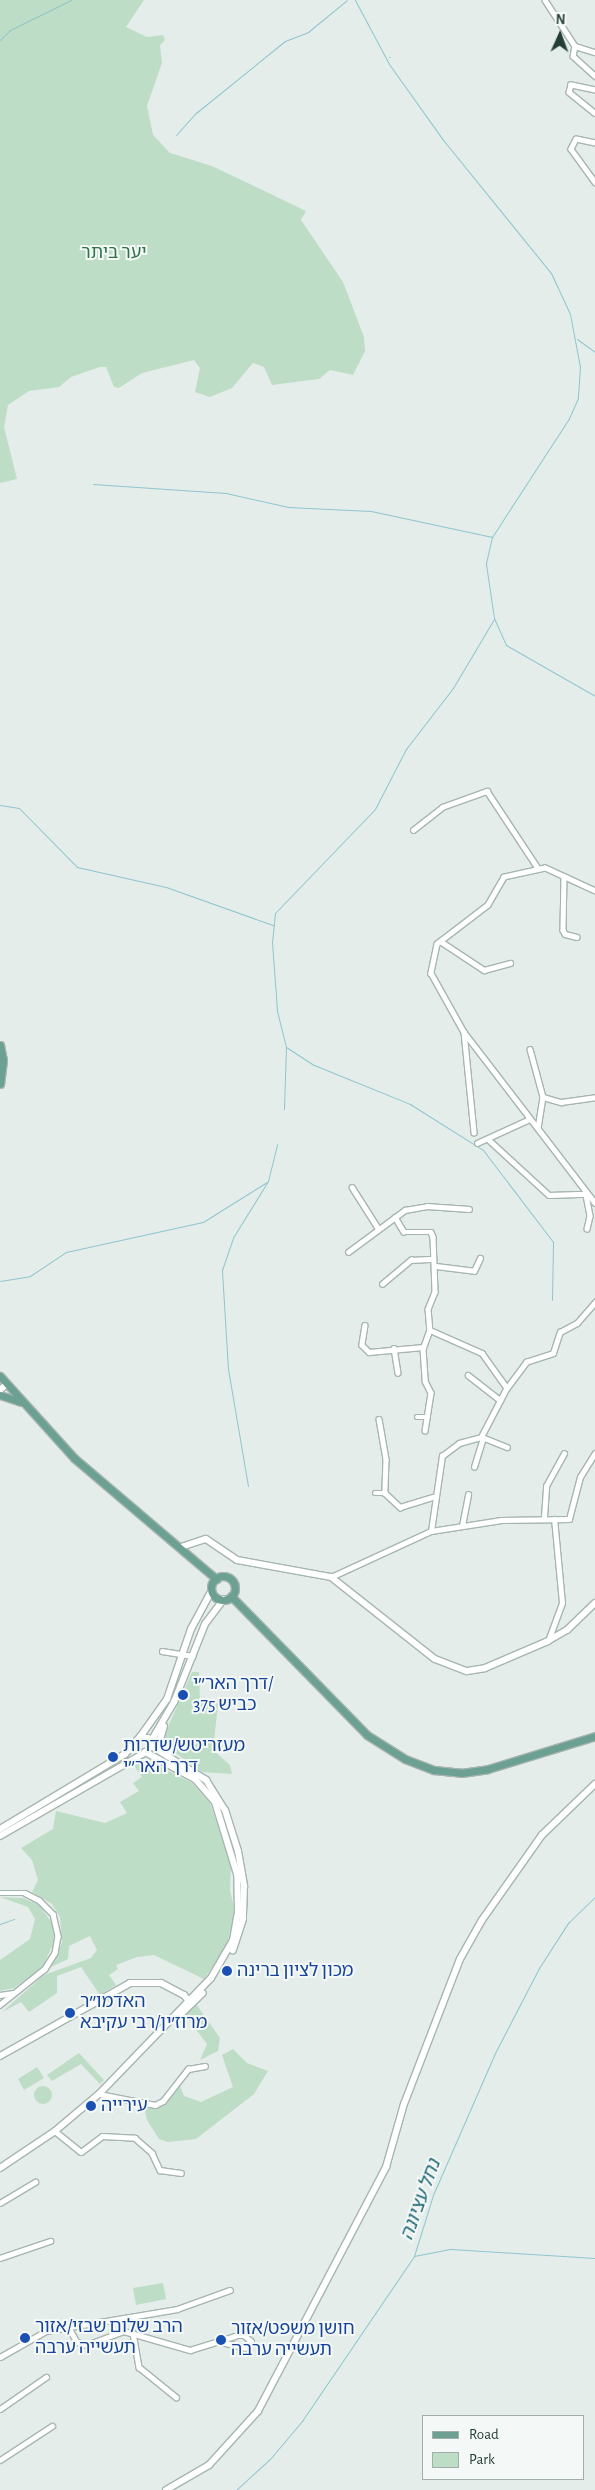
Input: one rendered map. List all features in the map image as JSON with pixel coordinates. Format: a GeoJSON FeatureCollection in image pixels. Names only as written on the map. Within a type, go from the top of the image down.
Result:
{"type":"FeatureCollection","features":[{"type":"Feature","properties":{"kind":"main road"},"geometry":{"type":"LineString","coordinates":[[0,1044],[0,1084]]}},
{"type":"Feature","properties":{"kind":"main road"},"geometry":{"type":"LineString","coordinates":[[0,1376],[3,1383],[74,1458],[181,1547],[216,1579]]}},
{"type":"Feature","properties":{"kind":"main road"},"geometry":{"type":"LineString","coordinates":[[0,1395],[25,1405]]}},
{"type":"Feature","properties":{"kind":"main road"},"geometry":{"type":"LineString","coordinates":[[216,1579],[226,1577],[233,1581],[228,1598]]}},
{"type":"Feature","properties":{"kind":"main road"},"geometry":{"type":"LineString","coordinates":[[216,1579],[212,1590],[228,1598],[367,1735],[405,1759],[434,1770],[461,1773],[488,1769],[595,1736]]}},
{"type":"Feature","properties":{"kind":"street"},"geometry":{"type":"LineString","coordinates":[[545,0],[575,46],[595,52]]}},
{"type":"Feature","properties":{"kind":"street"},"geometry":{"type":"LineString","coordinates":[[575,46],[573,56],[595,76]]}},
{"type":"Feature","properties":{"kind":"street"},"geometry":{"type":"LineString","coordinates":[[595,90],[571,86],[569,92],[595,113]]}},
{"type":"Feature","properties":{"kind":"street"},"geometry":{"type":"LineString","coordinates":[[595,143],[576,139],[570,149],[595,182]]}},
{"type":"Feature","properties":{"kind":"street"},"geometry":{"type":"LineString","coordinates":[[413,830],[442,806],[487,791],[538,868]]}},
{"type":"Feature","properties":{"kind":"street"},"geometry":{"type":"LineString","coordinates":[[595,891],[564,876],[538,868],[504,876],[488,905],[440,941],[433,953],[431,974],[464,1032],[586,1194],[595,1202]]}},
{"type":"Feature","properties":{"kind":"street"},"geometry":{"type":"LineString","coordinates":[[564,876],[564,930],[565,934],[577,937]]}},
{"type":"Feature","properties":{"kind":"street"},"geometry":{"type":"LineString","coordinates":[[440,941],[484,970],[510,963]]}},
{"type":"Feature","properties":{"kind":"street"},"geometry":{"type":"LineString","coordinates":[[464,1032],[474,1133]]}},
{"type":"Feature","properties":{"kind":"street"},"geometry":{"type":"LineString","coordinates":[[530,1049],[543,1098],[538,1128]]}},
{"type":"Feature","properties":{"kind":"street"},"geometry":{"type":"LineString","coordinates":[[543,1098],[561,1102],[595,1097]]}},
{"type":"Feature","properties":{"kind":"street"},"geometry":{"type":"LineString","coordinates":[[477,1143],[489,1140],[530,1118]]}},
{"type":"Feature","properties":{"kind":"street"},"geometry":{"type":"LineString","coordinates":[[489,1140],[549,1195],[586,1194]]}},
{"type":"Feature","properties":{"kind":"street"},"geometry":{"type":"LineString","coordinates":[[352,1187],[378,1228]]}},
{"type":"Feature","properties":{"kind":"street"},"geometry":{"type":"LineString","coordinates":[[586,1194],[590,1216],[587,1229]]}},
{"type":"Feature","properties":{"kind":"street"},"geometry":{"type":"LineString","coordinates":[[348,1252],[395,1217],[418,1207],[469,1209]]}},
{"type":"Feature","properties":{"kind":"street"},"geometry":{"type":"LineString","coordinates":[[395,1217],[404,1232],[431,1232],[433,1258],[436,1266],[434,1295],[428,1312],[430,1330],[423,1347],[424,1385],[430,1390],[425,1431]]}},
{"type":"Feature","properties":{"kind":"street"},"geometry":{"type":"LineString","coordinates":[[382,1284],[411,1260],[433,1258]]}},
{"type":"Feature","properties":{"kind":"street"},"geometry":{"type":"LineString","coordinates":[[436,1266],[474,1271],[480,1258]]}},
{"type":"Feature","properties":{"kind":"street"},"geometry":{"type":"LineString","coordinates":[[474,1467],[482,1437],[507,1388],[529,1359],[553,1353],[560,1332],[576,1323],[595,1302]]}},
{"type":"Feature","properties":{"kind":"street"},"geometry":{"type":"LineString","coordinates":[[365,1325],[362,1336],[366,1350],[423,1347]]}},
{"type":"Feature","properties":{"kind":"street"},"geometry":{"type":"LineString","coordinates":[[430,1330],[482,1353],[507,1388]]}},
{"type":"Feature","properties":{"kind":"street"},"geometry":{"type":"LineString","coordinates":[[394,1348],[398,1373]]}},
{"type":"Feature","properties":{"kind":"street"},"geometry":{"type":"LineString","coordinates":[[468,1375],[500,1400]]}},
{"type":"Feature","properties":{"kind":"street"},"geometry":{"type":"LineString","coordinates":[[0,1390],[3,1383]]}},
{"type":"Feature","properties":{"kind":"street"},"geometry":{"type":"LineString","coordinates":[[417,1417],[428,1417]]}},
{"type":"Feature","properties":{"kind":"street"},"geometry":{"type":"LineString","coordinates":[[380,1419],[386,1459],[385,1493]]}},
{"type":"Feature","properties":{"kind":"street"},"geometry":{"type":"LineString","coordinates":[[431,1531],[433,1497],[442,1456],[459,1443],[482,1437],[506,1447]]}},
{"type":"Feature","properties":{"kind":"street"},"geometry":{"type":"LineString","coordinates":[[331,1576],[431,1531],[544,1517],[554,1519],[570,1517],[580,1477],[595,1453]]}},
{"type":"Feature","properties":{"kind":"street"},"geometry":{"type":"LineString","coordinates":[[544,1517],[548,1481],[564,1454]]}},
{"type":"Feature","properties":{"kind":"street"},"geometry":{"type":"LineString","coordinates":[[375,1493],[385,1493],[400,1507],[433,1497]]}},
{"type":"Feature","properties":{"kind":"street"},"geometry":{"type":"LineString","coordinates":[[462,1526],[468,1495]]}},
{"type":"Feature","properties":{"kind":"street"},"geometry":{"type":"LineString","coordinates":[[548,1641],[562,1603],[554,1519]]}},
{"type":"Feature","properties":{"kind":"street"},"geometry":{"type":"LineString","coordinates":[[181,1547],[206,1539],[237,1560],[331,1576],[435,1659],[456,1668],[485,1668],[548,1641],[566,1630],[595,1603]]}},
{"type":"Feature","properties":{"kind":"street"},"geometry":{"type":"LineString","coordinates":[[0,1829],[125,1754],[167,1699],[182,1653],[212,1590]]}},
{"type":"Feature","properties":{"kind":"street"},"geometry":{"type":"LineString","coordinates":[[0,2168],[55,2131],[98,2094],[221,1972],[233,1952],[243,1918],[244,1886],[238,1851],[220,1800],[206,1780],[164,1749],[160,1739],[205,1624],[228,1598]]}},
{"type":"Feature","properties":{"kind":"street"},"geometry":{"type":"LineString","coordinates":[[162,1651],[193,1656]]}},
{"type":"Feature","properties":{"kind":"street"},"geometry":{"type":"LineString","coordinates":[[0,1836],[144,1752],[169,1712]]}},
{"type":"Feature","properties":{"kind":"street"},"geometry":{"type":"LineString","coordinates":[[137,1740],[150,1744],[183,1764]]}},
{"type":"Feature","properties":{"kind":"street"},"geometry":{"type":"LineString","coordinates":[[137,1740],[136,1750],[185,1772],[207,1790],[219,1812],[235,1863],[238,1901],[233,1940],[218,1969],[189,2002]]}},
{"type":"Feature","properties":{"kind":"street"},"geometry":{"type":"LineString","coordinates":[[166,2490],[210,2465],[258,2411],[386,2167],[404,2104],[460,1959],[482,1920],[542,1835],[595,1784]]}},
{"type":"Feature","properties":{"kind":"street"},"geometry":{"type":"LineString","coordinates":[[0,2005],[50,1962],[58,1928],[53,1914],[39,1900],[25,1893],[1,1893]]}},
{"type":"Feature","properties":{"kind":"street"},"geometry":{"type":"LineString","coordinates":[[0,2056],[130,1983],[154,1981],[173,1990],[189,2002]]}},
{"type":"Feature","properties":{"kind":"street"},"geometry":{"type":"LineString","coordinates":[[0,1995],[15,1993]]}},
{"type":"Feature","properties":{"kind":"street"},"geometry":{"type":"LineString","coordinates":[[98,2094],[155,2106],[163,2101],[188,2069],[205,2066]]}},
{"type":"Feature","properties":{"kind":"street"},"geometry":{"type":"LineString","coordinates":[[55,2131],[81,2152],[102,2136],[135,2138],[152,2152],[160,2170],[181,2173]]}},
{"type":"Feature","properties":{"kind":"street"},"geometry":{"type":"LineString","coordinates":[[0,2203],[35,2182]]}},
{"type":"Feature","properties":{"kind":"street"},"geometry":{"type":"LineString","coordinates":[[0,2258],[50,2241]]}},
{"type":"Feature","properties":{"kind":"street"},"geometry":{"type":"LineString","coordinates":[[0,2357],[36,2334],[68,2326],[177,2309],[230,2290]]}},
{"type":"Feature","properties":{"kind":"street"},"geometry":{"type":"LineString","coordinates":[[68,2326],[77,2342],[86,2345],[110,2334],[132,2333],[190,2350],[241,2336],[248,2338],[250,2344],[242,2348],[220,2342]]}},
{"type":"Feature","properties":{"kind":"street"},"geometry":{"type":"LineString","coordinates":[[132,2333],[138,2366],[176,2397]]}},
{"type":"Feature","properties":{"kind":"street"},"geometry":{"type":"LineString","coordinates":[[0,2409],[46,2377]]}},
{"type":"Feature","properties":{"kind":"street"},"geometry":{"type":"LineString","coordinates":[[0,2460],[52,2426]]}},
{"type":"Feature","properties":{"kind":"green space","name":"יער ביתר"},"geometry":{"type":"Polygon","coordinates":[[[0,0],[144,0],[126,27],[147,37],[163,35],[165,40],[160,45],[162,63],[147,106],[153,135],[170,153],[212,166],[306,211],[301,220],[343,282],[364,337],[365,351],[353,375],[330,370],[319,379],[272,385],[264,367],[253,363],[232,388],[210,397],[195,392],[200,368],[194,360],[142,373],[119,388],[114,387],[106,367],[100,367],[71,377],[59,387],[29,391],[8,405],[4,427],[17,479],[0,483],[0,0]]]}},
{"type":"Feature","properties":{"kind":"green space"},"geometry":{"type":"Polygon","coordinates":[[[192,1672],[199,1672],[200,1700],[216,1701],[218,1705],[213,1750],[230,1765],[232,1774],[202,1772],[166,1746],[163,1738],[192,1672]]]}},
{"type":"Feature","properties":{"kind":"green space"},"geometry":{"type":"Polygon","coordinates":[[[143,1758],[192,1783],[210,1803],[231,1865],[230,1890],[235,1912],[226,1948],[204,1979],[154,1955],[137,1957],[116,1965],[118,1969],[109,1975],[116,1985],[100,1995],[81,1967],[57,1976],[57,1993],[29,2012],[21,2002],[2,2012],[44,1975],[91,1958],[97,1950],[90,1936],[69,1946],[68,1959],[49,1968],[62,1943],[60,1917],[52,1904],[32,1892],[38,1880],[32,1860],[21,1848],[53,1829],[56,1811],[105,1823],[127,1813],[120,1802],[139,1791],[133,1783],[142,1777],[133,1764],[143,1758]]]}},
{"type":"Feature","properties":{"kind":"green space"},"geometry":{"type":"Polygon","coordinates":[[[0,1897],[23,1898],[39,1905],[55,1927],[55,1940],[42,1968],[14,1988],[0,1991],[0,1960],[30,1939],[35,1919],[28,1907],[0,1897]]]}},
{"type":"Feature","properties":{"kind":"green space"},"geometry":{"type":"Polygon","coordinates":[[[196,2004],[220,2038],[218,2051],[200,2060],[207,2044],[186,2016],[196,2004]]]}},
{"type":"Feature","properties":{"kind":"green space"},"geometry":{"type":"Polygon","coordinates":[[[233,2049],[247,2063],[268,2071],[254,2094],[196,2139],[168,2142],[159,2139],[147,2120],[144,2107],[163,2106],[179,2084],[184,2096],[201,2102],[233,2087],[222,2055],[233,2049]]]}},
{"type":"Feature","properties":{"kind":"green space"},"geometry":{"type":"Polygon","coordinates":[[[79,2053],[104,2080],[100,2084],[81,2064],[52,2081],[47,2075],[79,2053]]]}},
{"type":"Feature","properties":{"kind":"green space"},"geometry":{"type":"Polygon","coordinates":[[[37,2067],[44,2078],[24,2090],[18,2079],[37,2067]]]}},
{"type":"Feature","properties":{"kind":"green space"},"geometry":{"type":"Polygon","coordinates":[[[43,2086],[49,2089],[52,2095],[49,2101],[43,2104],[37,2101],[34,2095],[37,2089],[43,2086]]]}},
{"type":"Feature","properties":{"kind":"green space"},"geometry":{"type":"Polygon","coordinates":[[[163,2283],[166,2299],[136,2305],[133,2288],[163,2283]]]}},
{"type":"Feature","properties":{"kind":"waterway"},"geometry":{"type":"LineString","coordinates":[[0,40],[10,30],[71,0]]}},
{"type":"Feature","properties":{"kind":"waterway"},"geometry":{"type":"LineString","coordinates":[[176,135],[196,113],[285,41],[308,32],[347,0]]}},
{"type":"Feature","properties":{"kind":"waterway"},"geometry":{"type":"LineString","coordinates":[[355,0],[389,64],[444,141],[551,273],[570,314],[580,367],[578,398],[568,420],[492,537],[486,564],[494,618],[506,645],[595,696]]}},
{"type":"Feature","properties":{"kind":"waterway"},"geometry":{"type":"LineString","coordinates":[[577,339],[595,352]]}},
{"type":"Feature","properties":{"kind":"waterway"},"geometry":{"type":"LineString","coordinates":[[93,484],[226,493],[288,507],[371,511],[492,537]]}},
{"type":"Feature","properties":{"kind":"waterway"},"geometry":{"type":"LineString","coordinates":[[284,1109],[286,1047],[277,1010],[272,942],[275,913],[375,809],[406,749],[453,688],[494,619]]}},
{"type":"Feature","properties":{"kind":"waterway"},"geometry":{"type":"LineString","coordinates":[[0,805],[19,808],[77,867],[166,887],[273,925]]}},
{"type":"Feature","properties":{"kind":"waterway"},"geometry":{"type":"LineString","coordinates":[[286,1047],[314,1065],[410,1104],[483,1150],[553,1242],[552,1300]]}},
{"type":"Feature","properties":{"kind":"waterway"},"geometry":{"type":"LineString","coordinates":[[248,1486],[228,1369],[222,1270],[234,1236],[268,1181],[277,1144]]}},
{"type":"Feature","properties":{"kind":"waterway"},"geometry":{"type":"LineString","coordinates":[[0,1281],[30,1276],[66,1252],[203,1222],[267,1182]]}},
{"type":"Feature","properties":{"kind":"waterway","name":"נחל עציונה"},"geometry":{"type":"LineString","coordinates":[[236,2490],[270,2459],[302,2421],[414,2256],[433,2195],[495,2053],[539,1968],[568,1923],[595,1897]]}},
{"type":"Feature","properties":{"kind":"waterway"},"geometry":{"type":"LineString","coordinates":[[0,1924],[14,1919]]}},
{"type":"Feature","properties":{"kind":"waterway"},"geometry":{"type":"LineString","coordinates":[[414,2256],[451,2249],[595,2258]]}},
{"type":"Feature","properties":{"kind":"place","name":"דרך האר״י/ כביש 375"},"geometry":{"type":"Point","coordinates":[183,1695]}},
{"type":"Feature","properties":{"kind":"place","name":"מעזריטש/שדרות דרך האר״י"},"geometry":{"type":"Point","coordinates":[113,1757]}},
{"type":"Feature","properties":{"kind":"place","name":"מכון לציון ברינה"},"geometry":{"type":"Point","coordinates":[227,1971]}},
{"type":"Feature","properties":{"kind":"place","name":"האדמו״ר מרוז׳ין/רבי עקיבא"},"geometry":{"type":"Point","coordinates":[70,2013]}},
{"type":"Feature","properties":{"kind":"place","name":"עירייה"},"geometry":{"type":"Point","coordinates":[91,2106]}},
{"type":"Feature","properties":{"kind":"place","name":"הרב שלום שבזי/אזור תעשייה ערבה"},"geometry":{"type":"Point","coordinates":[25,2338]}},
{"type":"Feature","properties":{"kind":"place","name":"חושן משפט/אזור תעשייה ערבה"},"geometry":{"type":"Point","coordinates":[221,2340]}}]}
